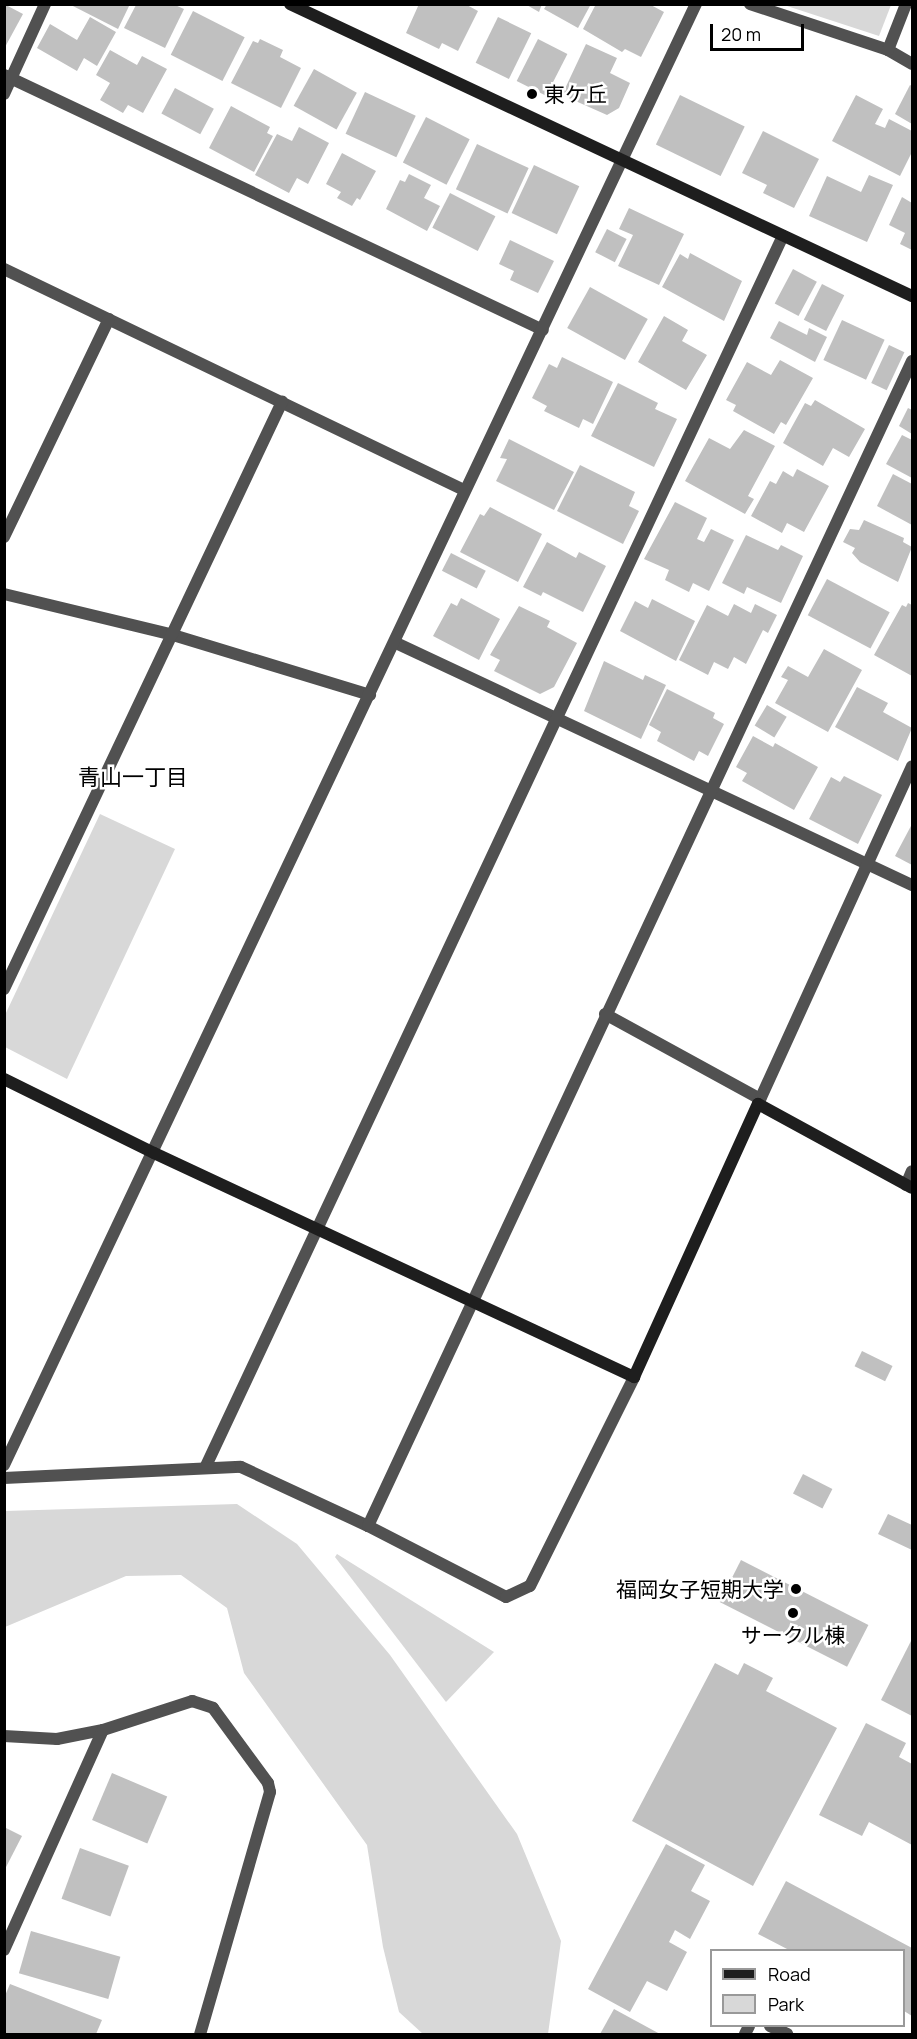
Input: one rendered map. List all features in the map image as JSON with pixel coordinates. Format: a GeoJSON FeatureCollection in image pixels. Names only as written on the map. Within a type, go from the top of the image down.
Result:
{"type":"FeatureCollection","features":[{"type":"Feature","properties":{"kind":"street"},"geometry":{"type":"LineString","coordinates":[[4,94],[8,77],[45,4]]}},
{"type":"Feature","properties":{"kind":"street"},"geometry":{"type":"LineString","coordinates":[[290,4],[912,296]]}},
{"type":"Feature","properties":{"kind":"street"},"geometry":{"type":"LineString","coordinates":[[4,1465],[396,643],[464,490],[543,330],[621,159],[696,4]]}},
{"type":"Feature","properties":{"kind":"street"},"geometry":{"type":"LineString","coordinates":[[750,4],[888,50],[912,64]]}},
{"type":"Feature","properties":{"kind":"street"},"geometry":{"type":"LineString","coordinates":[[888,50],[906,4]]}},
{"type":"Feature","properties":{"kind":"street"},"geometry":{"type":"LineString","coordinates":[[8,77],[543,330]]}},
{"type":"Feature","properties":{"kind":"street"},"geometry":{"type":"LineString","coordinates":[[204,1468],[558,720],[783,236]]}},
{"type":"Feature","properties":{"kind":"street"},"geometry":{"type":"LineString","coordinates":[[4,269],[464,490]]}},
{"type":"Feature","properties":{"kind":"street"},"geometry":{"type":"LineString","coordinates":[[4,537],[109,319]]}},
{"type":"Feature","properties":{"kind":"street"},"geometry":{"type":"LineString","coordinates":[[368,1526],[471,1299],[912,361]]}},
{"type":"Feature","properties":{"kind":"street"},"geometry":{"type":"LineString","coordinates":[[4,989],[282,402]]}},
{"type":"Feature","properties":{"kind":"street"},"geometry":{"type":"LineString","coordinates":[[4,594],[173,635],[370,695]]}},
{"type":"Feature","properties":{"kind":"street"},"geometry":{"type":"LineString","coordinates":[[396,643],[709,792],[912,885]]}},
{"type":"Feature","properties":{"kind":"street"},"geometry":{"type":"LineString","coordinates":[[4,1478],[241,1467],[368,1526],[506,1597],[530,1586],[634,1377],[912,766]]}},
{"type":"Feature","properties":{"kind":"street"},"geometry":{"type":"LineString","coordinates":[[605,1014],[909,1187],[912,1171]]}},
{"type":"Feature","properties":{"kind":"street"},"geometry":{"type":"LineString","coordinates":[[4,1079],[154,1153],[634,1377]]}},
{"type":"Feature","properties":{"kind":"street"},"geometry":{"type":"LineString","coordinates":[[4,1736],[57,1739],[103,1730],[192,1701],[213,1708],[268,1783],[269,1801],[200,2034]]}},
{"type":"Feature","properties":{"kind":"street"},"geometry":{"type":"LineString","coordinates":[[4,1950],[103,1730]]}},
{"type":"Feature","properties":{"kind":"green space"},"geometry":{"type":"Polygon","coordinates":[[[784,5],[891,5],[879,36],[784,5]]]}},
{"type":"Feature","properties":{"kind":"green space"},"geometry":{"type":"Polygon","coordinates":[[[100,814],[175,849],[67,1079],[5,1047],[5,1015],[100,814]]]}},
{"type":"Feature","properties":{"kind":"green space"},"geometry":{"type":"Polygon","coordinates":[[[237,1504],[297,1544],[390,1655],[517,1834],[561,1941],[548,2034],[423,2034],[399,2012],[383,1947],[367,1845],[244,1673],[227,1608],[181,1575],[126,1576],[5,1627],[5,1511],[237,1504]]]}},
{"type":"Feature","properties":{"kind":"green space"},"geometry":{"type":"Polygon","coordinates":[[[337,1554],[494,1652],[446,1702],[335,1557],[337,1554]]]}},
{"type":"Feature","properties":{"kind":"building"},"geometry":{"type":"Polygon","coordinates":[[[4,4],[23,14],[4,49],[4,4]]]}},
{"type":"Feature","properties":{"kind":"building"},"geometry":{"type":"Polygon","coordinates":[[[69,4],[130,4],[118,29],[69,4]]]}},
{"type":"Feature","properties":{"kind":"building"},"geometry":{"type":"Polygon","coordinates":[[[419,4],[465,4],[478,11],[458,51],[442,43],[439,49],[406,33],[419,4]]]}},
{"type":"Feature","properties":{"kind":"building"},"geometry":{"type":"Polygon","coordinates":[[[525,4],[542,4],[539,12],[525,4]]]}},
{"type":"Feature","properties":{"kind":"building"},"geometry":{"type":"Polygon","coordinates":[[[547,4],[591,4],[578,28],[544,9],[547,4]]]}},
{"type":"Feature","properties":{"kind":"building"},"geometry":{"type":"Polygon","coordinates":[[[596,4],[649,4],[664,12],[641,57],[625,49],[622,52],[583,29],[596,4]]]}},
{"type":"Feature","properties":{"kind":"building"},"geometry":{"type":"Polygon","coordinates":[[[136,5],[175,5],[184,9],[165,48],[124,28],[136,5]]]}},
{"type":"Feature","properties":{"kind":"building"},"geometry":{"type":"Polygon","coordinates":[[[193,11],[245,37],[222,81],[171,55],[193,11]]]}},
{"type":"Feature","properties":{"kind":"building"},"geometry":{"type":"Polygon","coordinates":[[[90,17],[116,32],[97,66],[84,58],[77,71],[37,48],[50,24],[77,40],[90,17]]]}},
{"type":"Feature","properties":{"kind":"building"},"geometry":{"type":"Polygon","coordinates":[[[498,17],[531,33],[509,79],[476,63],[498,17]]]}},
{"type":"Feature","properties":{"kind":"building"},"geometry":{"type":"Polygon","coordinates":[[[260,39],[283,50],[280,57],[301,68],[281,108],[231,83],[253,41],[258,43],[260,39]]]}},
{"type":"Feature","properties":{"kind":"building"},"geometry":{"type":"Polygon","coordinates":[[[538,39],[567,54],[546,96],[517,81],[538,39]]]}},
{"type":"Feature","properties":{"kind":"building"},"geometry":{"type":"Polygon","coordinates":[[[586,44],[617,58],[610,73],[630,83],[619,108],[607,115],[562,95],[586,44]]]}},
{"type":"Feature","properties":{"kind":"building"},"geometry":{"type":"Polygon","coordinates":[[[110,50],[137,65],[142,56],[167,69],[143,113],[128,105],[123,113],[100,100],[110,83],[96,75],[110,50]]]}},
{"type":"Feature","properties":{"kind":"building"},"geometry":{"type":"Polygon","coordinates":[[[314,69],[357,93],[336,129],[294,106],[314,69]]]}},
{"type":"Feature","properties":{"kind":"building"},"geometry":{"type":"Polygon","coordinates":[[[910,85],[912,86],[912,124],[895,114],[910,85]]]}},
{"type":"Feature","properties":{"kind":"building"},"geometry":{"type":"Polygon","coordinates":[[[175,88],[214,109],[200,134],[161,114],[175,88]]]}},
{"type":"Feature","properties":{"kind":"building"},"geometry":{"type":"Polygon","coordinates":[[[365,92],[416,116],[396,157],[346,134],[365,92]]]}},
{"type":"Feature","properties":{"kind":"building"},"geometry":{"type":"Polygon","coordinates":[[[680,95],[745,127],[721,176],[656,144],[680,95]]]}},
{"type":"Feature","properties":{"kind":"building"},"geometry":{"type":"Polygon","coordinates":[[[856,95],[883,109],[875,124],[885,128],[889,119],[912,131],[912,152],[900,176],[832,141],[856,95]]]}},
{"type":"Feature","properties":{"kind":"building"},"geometry":{"type":"Polygon","coordinates":[[[231,106],[270,127],[267,133],[273,136],[254,172],[209,148],[231,106]]]}},
{"type":"Feature","properties":{"kind":"building"},"geometry":{"type":"Polygon","coordinates":[[[426,117],[470,139],[447,185],[403,162],[426,117]]]}},
{"type":"Feature","properties":{"kind":"building"},"geometry":{"type":"Polygon","coordinates":[[[299,127],[329,143],[308,184],[297,178],[289,193],[255,175],[277,134],[292,141],[299,127]]]}},
{"type":"Feature","properties":{"kind":"building"},"geometry":{"type":"Polygon","coordinates":[[[763,131],[819,159],[794,208],[763,193],[767,185],[742,173],[763,131]]]}},
{"type":"Feature","properties":{"kind":"building"},"geometry":{"type":"Polygon","coordinates":[[[477,144],[529,168],[508,213],[456,189],[477,144]]]}},
{"type":"Feature","properties":{"kind":"building"},"geometry":{"type":"Polygon","coordinates":[[[342,153],[376,171],[360,200],[357,198],[352,206],[337,198],[341,192],[326,184],[342,153]]]}},
{"type":"Feature","properties":{"kind":"building"},"geometry":{"type":"Polygon","coordinates":[[[534,165],[579,186],[557,234],[512,213],[534,165]]]}},
{"type":"Feature","properties":{"kind":"building"},"geometry":{"type":"Polygon","coordinates":[[[409,174],[431,185],[424,198],[440,206],[427,231],[386,209],[400,180],[405,182],[409,174]]]}},
{"type":"Feature","properties":{"kind":"building"},"geometry":{"type":"Polygon","coordinates":[[[869,175],[893,185],[867,242],[809,216],[827,176],[861,192],[869,175]]]}},
{"type":"Feature","properties":{"kind":"building"},"geometry":{"type":"Polygon","coordinates":[[[450,193],[495,216],[478,251],[432,228],[450,193]]]}},
{"type":"Feature","properties":{"kind":"building"},"geometry":{"type":"Polygon","coordinates":[[[902,197],[912,203],[912,250],[900,244],[905,233],[889,225],[902,197]]]}},
{"type":"Feature","properties":{"kind":"building"},"geometry":{"type":"Polygon","coordinates":[[[629,208],[684,234],[659,285],[618,266],[633,235],[619,229],[629,208]]]}},
{"type":"Feature","properties":{"kind":"building"},"geometry":{"type":"Polygon","coordinates":[[[607,229],[627,239],[615,262],[595,252],[607,229]]]}},
{"type":"Feature","properties":{"kind":"building"},"geometry":{"type":"Polygon","coordinates":[[[510,240],[554,261],[538,293],[510,280],[514,271],[499,264],[510,240]]]}},
{"type":"Feature","properties":{"kind":"building"},"geometry":{"type":"Polygon","coordinates":[[[690,253],[742,281],[724,321],[662,287],[680,254],[688,259],[690,253]]]}},
{"type":"Feature","properties":{"kind":"building"},"geometry":{"type":"Polygon","coordinates":[[[793,269],[817,282],[799,316],[775,303],[793,269]]]}},
{"type":"Feature","properties":{"kind":"building"},"geometry":{"type":"Polygon","coordinates":[[[822,284],[844,295],[826,331],[804,320],[822,284]]]}},
{"type":"Feature","properties":{"kind":"building"},"geometry":{"type":"Polygon","coordinates":[[[590,287],[648,319],[625,360],[567,328],[590,287]]]}},
{"type":"Feature","properties":{"kind":"building"},"geometry":{"type":"Polygon","coordinates":[[[664,316],[688,330],[682,341],[707,355],[686,390],[638,362],[664,316]]]}},
{"type":"Feature","properties":{"kind":"building"},"geometry":{"type":"Polygon","coordinates":[[[842,320],[885,340],[866,380],[823,360],[842,320]]]}},
{"type":"Feature","properties":{"kind":"building"},"geometry":{"type":"Polygon","coordinates":[[[779,321],[807,335],[809,328],[827,337],[815,362],[770,338],[779,321]]]}},
{"type":"Feature","properties":{"kind":"building"},"geometry":{"type":"Polygon","coordinates":[[[889,345],[904,352],[887,390],[871,383],[889,345]]]}},
{"type":"Feature","properties":{"kind":"building"},"geometry":{"type":"Polygon","coordinates":[[[562,357],[613,382],[593,424],[583,419],[579,428],[544,411],[547,406],[532,398],[549,364],[557,368],[562,357]]]}},
{"type":"Feature","properties":{"kind":"building"},"geometry":{"type":"Polygon","coordinates":[[[780,360],[813,378],[786,425],[781,422],[774,434],[733,411],[736,405],[726,400],[747,362],[771,375],[780,360]]]}},
{"type":"Feature","properties":{"kind":"building"},"geometry":{"type":"Polygon","coordinates":[[[618,383],[658,403],[655,409],[677,419],[654,467],[591,436],[618,383]]]}},
{"type":"Feature","properties":{"kind":"building"},"geometry":{"type":"Polygon","coordinates":[[[815,400],[865,429],[849,457],[833,448],[823,466],[783,443],[805,403],[811,406],[815,400]]]}},
{"type":"Feature","properties":{"kind":"building"},"geometry":{"type":"Polygon","coordinates":[[[908,408],[912,410],[912,434],[899,426],[908,408]]]}},
{"type":"Feature","properties":{"kind":"building"},"geometry":{"type":"Polygon","coordinates":[[[744,430],[775,446],[748,496],[754,499],[745,514],[685,481],[709,438],[730,449],[744,430]]]}},
{"type":"Feature","properties":{"kind":"building"},"geometry":{"type":"Polygon","coordinates":[[[902,435],[912,440],[912,478],[886,464],[902,435]]]}},
{"type":"Feature","properties":{"kind":"building"},"geometry":{"type":"Polygon","coordinates":[[[509,439],[574,472],[554,510],[496,481],[507,459],[500,458],[509,439]]]}},
{"type":"Feature","properties":{"kind":"building"},"geometry":{"type":"Polygon","coordinates":[[[580,465],[635,492],[629,506],[639,511],[623,544],[557,511],[580,465]]]}},
{"type":"Feature","properties":{"kind":"building"},"geometry":{"type":"Polygon","coordinates":[[[797,469],[829,486],[804,532],[787,523],[782,533],[751,516],[770,481],[776,484],[783,471],[793,477],[797,469]]]}},
{"type":"Feature","properties":{"kind":"building"},"geometry":{"type":"Polygon","coordinates":[[[893,474],[912,484],[912,525],[877,506],[893,474]]]}},
{"type":"Feature","properties":{"kind":"building"},"geometry":{"type":"Polygon","coordinates":[[[675,502],[707,518],[697,539],[704,542],[711,529],[734,540],[709,591],[693,583],[689,592],[665,580],[669,570],[644,559],[675,502]]]}},
{"type":"Feature","properties":{"kind":"building"},"geometry":{"type":"Polygon","coordinates":[[[490,507],[542,534],[518,582],[460,552],[480,514],[484,516],[490,507]]]}},
{"type":"Feature","properties":{"kind":"building"},"geometry":{"type":"Polygon","coordinates":[[[864,520],[904,538],[903,542],[912,547],[898,582],[860,562],[852,553],[855,548],[843,542],[850,529],[859,530],[864,520]]]}},
{"type":"Feature","properties":{"kind":"building"},"geometry":{"type":"Polygon","coordinates":[[[746,535],[778,550],[781,545],[803,556],[781,603],[747,587],[744,594],[722,583],[746,535]]]}},
{"type":"Feature","properties":{"kind":"building"},"geometry":{"type":"Polygon","coordinates":[[[547,542],[576,558],[579,552],[606,566],[583,612],[543,592],[541,596],[523,587],[547,542]]]}},
{"type":"Feature","properties":{"kind":"building"},"geometry":{"type":"Polygon","coordinates":[[[451,553],[486,571],[477,589],[442,571],[451,553]]]}},
{"type":"Feature","properties":{"kind":"building"},"geometry":{"type":"Polygon","coordinates":[[[827,579],[890,612],[870,649],[808,615],[827,579]]]}},
{"type":"Feature","properties":{"kind":"building"},"geometry":{"type":"Polygon","coordinates":[[[461,598],[500,619],[479,660],[433,636],[451,603],[457,606],[461,598]]]}},
{"type":"Feature","properties":{"kind":"building"},"geometry":{"type":"Polygon","coordinates":[[[652,599],[695,621],[676,661],[620,631],[635,601],[648,608],[652,599]]]}},
{"type":"Feature","properties":{"kind":"building"},"geometry":{"type":"Polygon","coordinates":[[[908,603],[912,605],[912,676],[874,655],[902,605],[906,607],[908,603]]]}},
{"type":"Feature","properties":{"kind":"building"},"geometry":{"type":"Polygon","coordinates":[[[734,604],[751,613],[755,604],[777,615],[768,633],[763,630],[746,664],[734,657],[728,669],[714,662],[708,675],[679,660],[707,605],[728,616],[734,604]]]}},
{"type":"Feature","properties":{"kind":"building"},"geometry":{"type":"Polygon","coordinates":[[[519,606],[550,621],[547,627],[577,643],[554,687],[540,694],[494,671],[500,660],[490,655],[519,606]]]}},
{"type":"Feature","properties":{"kind":"building"},"geometry":{"type":"Polygon","coordinates":[[[824,649],[862,670],[828,732],[775,703],[788,680],[781,677],[788,666],[808,677],[824,649]]]}},
{"type":"Feature","properties":{"kind":"building"},"geometry":{"type":"Polygon","coordinates":[[[604,661],[643,680],[645,675],[666,685],[641,739],[584,711],[604,661]]]}},
{"type":"Feature","properties":{"kind":"building"},"geometry":{"type":"Polygon","coordinates":[[[857,687],[888,703],[883,712],[912,728],[898,761],[835,727],[857,687]]]}},
{"type":"Feature","properties":{"kind":"building"},"geometry":{"type":"Polygon","coordinates":[[[667,689],[715,713],[713,718],[724,724],[708,756],[699,751],[694,761],[657,741],[661,732],[649,725],[667,689]]]}},
{"type":"Feature","properties":{"kind":"building"},"geometry":{"type":"Polygon","coordinates":[[[767,705],[787,717],[774,737],[755,726],[767,705]]]}},
{"type":"Feature","properties":{"kind":"building"},"geometry":{"type":"Polygon","coordinates":[[[753,736],[773,747],[775,743],[818,767],[794,810],[742,781],[747,773],[736,767],[753,736]]]}},
{"type":"Feature","properties":{"kind":"building"},"geometry":{"type":"Polygon","coordinates":[[[844,776],[882,795],[858,844],[809,819],[831,777],[840,782],[844,776]]]}},
{"type":"Feature","properties":{"kind":"building"},"geometry":{"type":"Polygon","coordinates":[[[912,824],[912,865],[895,856],[912,824]]]}},
{"type":"Feature","properties":{"kind":"building"},"geometry":{"type":"Polygon","coordinates":[[[862,1351],[893,1366],[885,1381],[855,1366],[862,1351]]]}},
{"type":"Feature","properties":{"kind":"building"},"geometry":{"type":"Polygon","coordinates":[[[803,1474],[832,1489],[822,1509],[793,1494],[803,1474]]]}},
{"type":"Feature","properties":{"kind":"building"},"geometry":{"type":"Polygon","coordinates":[[[888,1514],[912,1525],[912,1550],[878,1534],[888,1514]]]}},
{"type":"Feature","properties":{"kind":"building","name":"サークル棟"},"geometry":{"type":"Polygon","coordinates":[[[741,1560],[868,1625],[847,1667],[720,1602],[741,1560]]]}},
{"type":"Feature","properties":{"kind":"building"},"geometry":{"type":"Polygon","coordinates":[[[912,1639],[912,1716],[881,1700],[912,1639]]]}},
{"type":"Feature","properties":{"kind":"building"},"geometry":{"type":"Polygon","coordinates":[[[715,1663],[738,1675],[744,1663],[773,1678],[766,1691],[837,1728],[753,1886],[632,1821],[715,1663]]]}},
{"type":"Feature","properties":{"kind":"building"},"geometry":{"type":"Polygon","coordinates":[[[866,1723],[906,1743],[899,1757],[912,1764],[912,1845],[869,1822],[862,1836],[819,1815],[866,1723]]]}},
{"type":"Feature","properties":{"kind":"building"},"geometry":{"type":"Polygon","coordinates":[[[112,1773],[167,1796],[147,1843],[92,1820],[112,1773]]]}},
{"type":"Feature","properties":{"kind":"building"},"geometry":{"type":"Polygon","coordinates":[[[4,1827],[22,1836],[4,1871],[4,1827]]]}},
{"type":"Feature","properties":{"kind":"building"},"geometry":{"type":"Polygon","coordinates":[[[666,1844],[705,1865],[691,1891],[710,1901],[690,1939],[675,1930],[669,1942],[687,1952],[667,1991],[647,1981],[630,2012],[588,1989],[666,1844]]]}},
{"type":"Feature","properties":{"kind":"building"},"geometry":{"type":"Polygon","coordinates":[[[80,1848],[129,1866],[110,1917],[62,1899],[80,1848]]]}},
{"type":"Feature","properties":{"kind":"building"},"geometry":{"type":"Polygon","coordinates":[[[786,1881],[912,1948],[912,2016],[905,2012],[905,1949],[787,1949],[758,1934],[786,1881]]]}},
{"type":"Feature","properties":{"kind":"building"},"geometry":{"type":"Polygon","coordinates":[[[31,1931],[120,1957],[108,1999],[19,1973],[31,1931]]]}},
{"type":"Feature","properties":{"kind":"building"},"geometry":{"type":"Polygon","coordinates":[[[10,1984],[102,2020],[96,2034],[4,2034],[4,1998],[10,1984]]]}},
{"type":"Feature","properties":{"kind":"building"},"geometry":{"type":"Polygon","coordinates":[[[614,2009],[660,2034],[600,2034],[614,2009]]]}},
{"type":"Feature","properties":{"kind":"place","name":"東ケ丘"},"geometry":{"type":"Point","coordinates":[532,94]}},
{"type":"Feature","properties":{"kind":"place","name":"福岡女子短期大学"},"geometry":{"type":"Point","coordinates":[796,1589]}},
{"type":"Feature","properties":{"kind":"place","name":"サークル棟"},"geometry":{"type":"Point","coordinates":[793,1613]}},
{"type":"Feature","properties":{"kind":"district","name":"青山一丁目"},"geometry":{"type":"Point","coordinates":[133,778]}}]}
